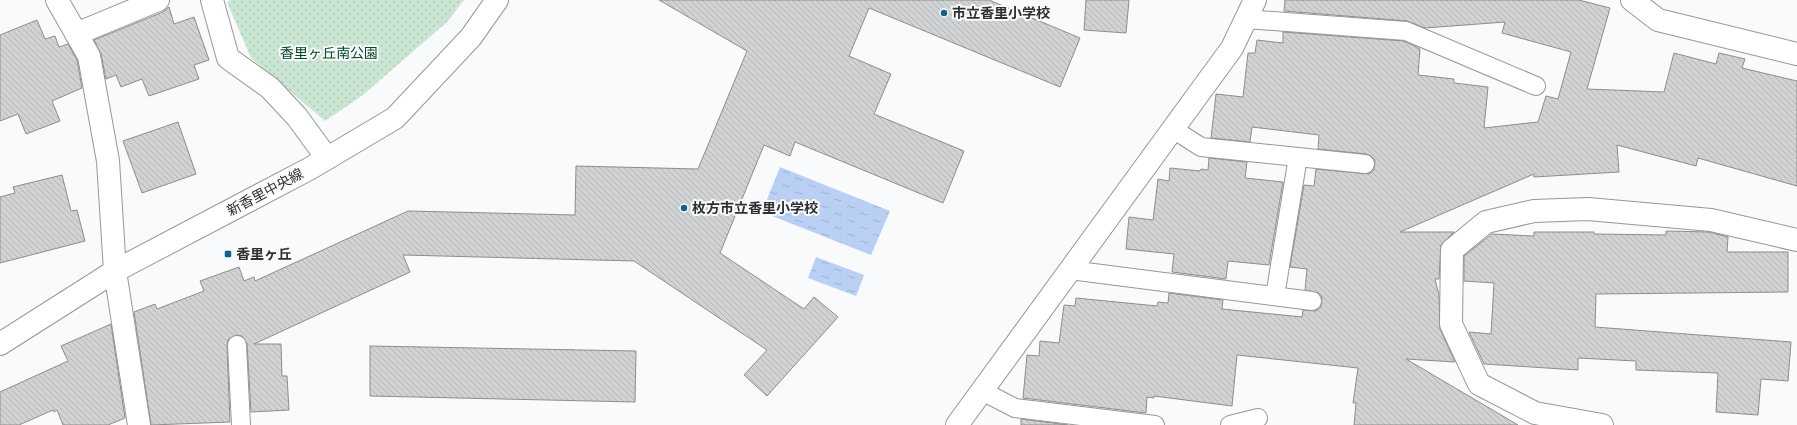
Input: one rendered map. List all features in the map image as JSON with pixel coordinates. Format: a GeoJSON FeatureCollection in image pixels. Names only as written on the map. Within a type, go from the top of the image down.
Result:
{"type":"FeatureCollection","features":[{"type":"Feature","properties":{"kind":"street"},"geometry":{"type":"LineString","coordinates":[[56,0],[89,56],[108,160],[115,271],[139,425]]}},
{"type":"Feature","properties":{"kind":"street"},"geometry":{"type":"LineString","coordinates":[[76,34],[158,0]]}},
{"type":"Feature","properties":{"kind":"street"},"geometry":{"type":"LineString","coordinates":[[212,0],[228,58],[270,88],[297,117],[327,158]]}},
{"type":"Feature","properties":{"kind":"street","name":"新香里中央線"},"geometry":{"type":"LineString","coordinates":[[0,344],[115,271],[327,158],[395,118],[471,37],[497,0]]}},
{"type":"Feature","properties":{"kind":"street"},"geometry":{"type":"LineString","coordinates":[[1632,0],[1658,20],[1797,54]]}},
{"type":"Feature","properties":{"kind":"street"},"geometry":{"type":"LineString","coordinates":[[957,425],[1232,48],[1250,9]]}},
{"type":"Feature","properties":{"kind":"street"},"geometry":{"type":"LineString","coordinates":[[1602,425],[1534,419],[1479,384],[1451,324],[1452,250],[1486,222],[1534,211],[1588,209],[1711,220],[1797,240]]}},
{"type":"Feature","properties":{"kind":"lane"},"geometry":{"type":"LineString","coordinates":[[1250,9],[1406,31],[1536,86]]}},
{"type":"Feature","properties":{"kind":"lane"},"geometry":{"type":"LineString","coordinates":[[1173,129],[1201,147],[1365,164]]}},
{"type":"Feature","properties":{"kind":"lane"},"geometry":{"type":"LineString","coordinates":[[1275,296],[1298,157]]}},
{"type":"Feature","properties":{"kind":"lane"},"geometry":{"type":"LineString","coordinates":[[1070,270],[1312,301]]}},
{"type":"Feature","properties":{"kind":"lane"},"geometry":{"type":"LineString","coordinates":[[237,345],[241,425]]}},
{"type":"Feature","properties":{"kind":"lane"},"geometry":{"type":"LineString","coordinates":[[982,391],[1015,408],[1098,422],[1156,425]]}},
{"type":"Feature","properties":{"kind":"lane"},"geometry":{"type":"LineString","coordinates":[[1230,425],[1258,418]]}},
{"type":"Feature","properties":{"kind":"green space","name":"香里ヶ丘南公園"},"geometry":{"type":"Polygon","coordinates":[[[231,0],[464,0],[447,22],[363,95],[325,121],[251,58],[227,2],[231,0]]]}},
{"type":"Feature","properties":{"kind":"water"},"geometry":{"type":"Polygon","coordinates":[[[780,167],[890,211],[871,255],[762,212],[780,167]]]}},
{"type":"Feature","properties":{"kind":"water"},"geometry":{"type":"Polygon","coordinates":[[[816,257],[864,275],[856,296],[808,278],[816,257]]]}},
{"type":"Feature","properties":{"kind":"building"},"geometry":{"type":"Polygon","coordinates":[[[659,0],[989,0],[1080,38],[1060,87],[869,8],[849,56],[891,74],[874,114],[964,151],[943,203],[795,142],[790,156],[764,145],[720,253],[804,309],[814,297],[838,317],[767,396],[744,375],[767,350],[634,261],[403,255],[410,272],[254,344],[281,344],[282,376],[287,376],[289,410],[251,412],[247,344],[242,336],[236,335],[228,340],[227,346],[230,422],[151,425],[134,312],[155,304],[157,309],[204,291],[200,281],[239,267],[244,281],[254,277],[255,281],[408,211],[575,215],[576,166],[698,169],[747,51],[659,0]]]}},
{"type":"Feature","properties":{"kind":"building"},"geometry":{"type":"Polygon","coordinates":[[[1086,0],[1129,0],[1126,33],[1084,30],[1086,0]]]}},
{"type":"Feature","properties":{"kind":"building"},"geometry":{"type":"Polygon","coordinates":[[[1285,0],[1579,0],[1610,8],[1587,89],[1664,92],[1674,53],[1716,64],[1719,53],[1745,59],[1742,68],[1797,81],[1797,186],[1698,158],[1696,166],[1617,145],[1619,172],[1534,177],[1534,174],[1400,232],[1454,232],[1441,245],[1439,279],[1435,279],[1439,295],[1440,329],[1455,362],[1406,359],[1518,425],[1354,425],[1356,403],[1353,403],[1358,368],[1237,355],[1232,406],[1154,396],[1154,398],[1147,397],[1146,413],[1023,398],[1027,355],[1039,356],[1040,341],[1059,343],[1064,305],[1075,306],[1076,298],[1157,306],[1158,302],[1168,303],[1169,293],[1223,300],[1222,309],[1302,317],[1303,310],[1316,311],[1321,307],[1322,297],[1319,293],[1305,290],[1307,269],[1290,267],[1304,185],[1314,186],[1316,169],[1369,174],[1374,170],[1375,160],[1366,154],[1318,149],[1319,135],[1252,127],[1250,142],[1211,138],[1216,94],[1243,97],[1248,53],[1255,53],[1257,40],[1283,43],[1283,32],[1404,41],[1420,49],[1418,75],[1454,79],[1454,83],[1488,87],[1484,128],[1538,122],[1546,96],[1558,99],[1571,52],[1502,33],[1505,22],[1425,28],[1407,21],[1284,11],[1285,0]]]}},
{"type":"Feature","properties":{"kind":"building"},"geometry":{"type":"Polygon","coordinates":[[[169,7],[174,24],[194,17],[209,60],[194,65],[199,79],[149,96],[142,79],[121,87],[116,75],[106,79],[101,54],[94,40],[163,12],[169,7]]]}},
{"type":"Feature","properties":{"kind":"building"},"geometry":{"type":"Polygon","coordinates":[[[37,20],[45,39],[55,36],[59,47],[68,44],[77,60],[82,88],[52,101],[60,121],[26,134],[18,114],[0,121],[0,35],[37,20]]]}},
{"type":"Feature","properties":{"kind":"building"},"geometry":{"type":"Polygon","coordinates":[[[178,122],[196,174],[142,193],[123,141],[178,122]]]}},
{"type":"Feature","properties":{"kind":"building"},"geometry":{"type":"Polygon","coordinates":[[[1209,158],[1247,162],[1245,178],[1283,182],[1269,265],[1228,261],[1226,279],[1172,272],[1174,254],[1126,249],[1129,217],[1153,220],[1158,179],[1169,181],[1170,168],[1200,171],[1201,169],[1208,170],[1209,158]]]}},
{"type":"Feature","properties":{"kind":"building"},"geometry":{"type":"Polygon","coordinates":[[[62,175],[71,211],[77,210],[85,241],[0,263],[0,197],[15,193],[13,187],[62,175]]]}},
{"type":"Feature","properties":{"kind":"building"},"geometry":{"type":"Polygon","coordinates":[[[1666,231],[1709,232],[1728,237],[1727,252],[1788,252],[1788,292],[1596,294],[1595,327],[1791,342],[1788,381],[1761,379],[1758,415],[1716,412],[1718,373],[1636,370],[1636,361],[1578,358],[1578,370],[1484,364],[1469,332],[1491,334],[1494,283],[1464,281],[1464,256],[1492,234],[1534,236],[1534,232],[1594,232],[1594,234],[1666,235],[1666,231]]]}},
{"type":"Feature","properties":{"kind":"building"},"geometry":{"type":"Polygon","coordinates":[[[111,324],[125,418],[108,425],[63,425],[57,410],[54,412],[53,410],[19,425],[0,425],[0,392],[68,361],[61,346],[111,324]]]}},
{"type":"Feature","properties":{"kind":"building"},"geometry":{"type":"Polygon","coordinates":[[[370,346],[636,351],[635,402],[370,396],[370,346]]]}},
{"type":"Feature","properties":{"kind":"building"},"geometry":{"type":"Polygon","coordinates":[[[1021,419],[1068,425],[1021,425],[1021,419]]]}},
{"type":"Feature","properties":{"kind":"place","name":"市立香里小学校"},"geometry":{"type":"Point","coordinates":[944,13]}},
{"type":"Feature","properties":{"kind":"place","name":"枚方市立香里小学校"},"geometry":{"type":"Point","coordinates":[684,208]}},
{"type":"Feature","properties":{"kind":"place","name":"香里ヶ丘"},"geometry":{"type":"Point","coordinates":[228,254]}}]}
